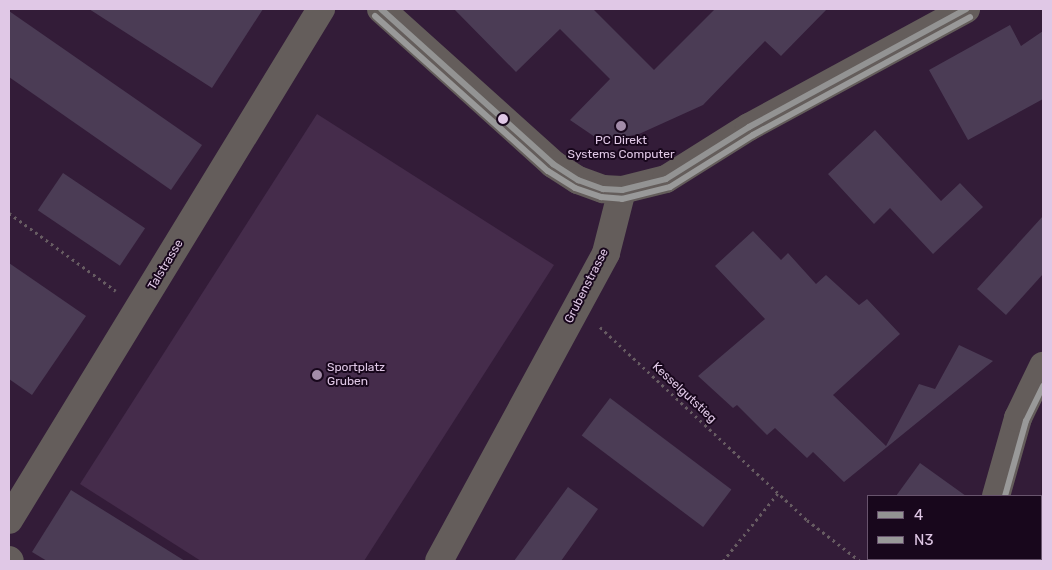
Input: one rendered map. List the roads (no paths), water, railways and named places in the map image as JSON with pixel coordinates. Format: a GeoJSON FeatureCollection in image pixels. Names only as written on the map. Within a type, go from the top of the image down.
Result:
{"type":"FeatureCollection","features":[{"type":"Feature","properties":{"kind":"street","name":"Talstrasse"},"geometry":{"type":"LineString","coordinates":[[9,520],[321,9]]}},
{"type":"Feature","properties":{"kind":"street"},"geometry":{"type":"LineString","coordinates":[[381,9],[553,164],[578,180],[603,189],[622,190],[666,179],[749,127],[966,9]]}},
{"type":"Feature","properties":{"kind":"street","name":"Grubenstrasse"},"geometry":{"type":"LineString","coordinates":[[439,561],[606,253],[622,190]]}},
{"type":"Feature","properties":{"kind":"street"},"geometry":{"type":"LineString","coordinates":[[996,495],[1018,418],[1043,366]]}},
{"type":"Feature","properties":{"kind":"place","name":"PC Direkt Systems Computer"},"geometry":{"type":"Point","coordinates":[621,126]}},
{"type":"Feature","properties":{"kind":"place","name":"Sportplatz Gruben"},"geometry":{"type":"Point","coordinates":[317,375]}}]}
